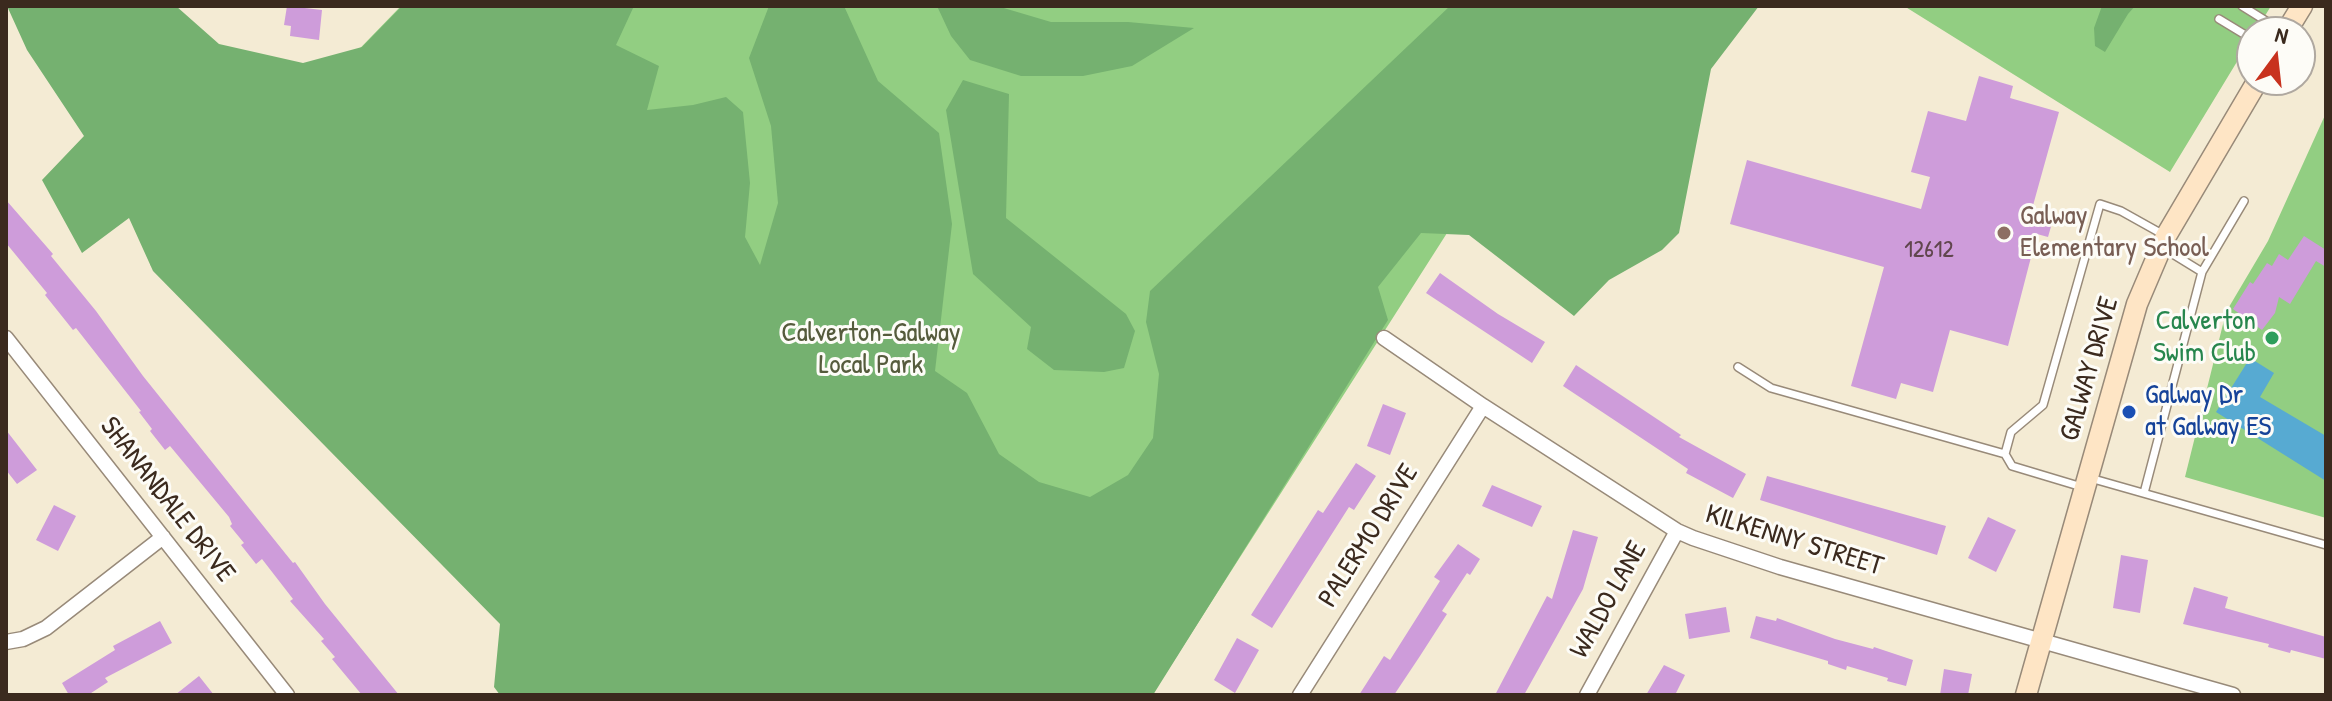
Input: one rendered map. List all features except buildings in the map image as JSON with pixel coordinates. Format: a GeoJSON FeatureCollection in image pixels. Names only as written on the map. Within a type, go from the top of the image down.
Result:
{"type":"FeatureCollection","features":[{"type":"Feature","properties":{"kind":"street","name":"GALWAY DRIVE"},"geometry":{"type":"LineString","coordinates":[[2026,695],[2137,304],[2164,242],[2249,96]]}},
{"type":"Feature","properties":{"kind":"street","name":"SHANANDALE DRIVE"},"geometry":{"type":"LineString","coordinates":[[6,338],[287,695]]}},
{"type":"Feature","properties":{"kind":"street","name":"KILKENNY STREET"},"geometry":{"type":"LineString","coordinates":[[1384,338],[1677,531],[1780,567],[2233,695]]}},
{"type":"Feature","properties":{"kind":"street","name":"PALERMO DRIVE"},"geometry":{"type":"LineString","coordinates":[[1300,695],[1483,406]]}},
{"type":"Feature","properties":{"kind":"street","name":"WALDO LANE"},"geometry":{"type":"LineString","coordinates":[[1587,695],[1677,531]]}},
{"type":"Feature","properties":{"kind":"street"},"geometry":{"type":"LineString","coordinates":[[6,642],[23,639],[46,628],[163,537]]}},
{"type":"Feature","properties":{"kind":"lane"},"geometry":{"type":"LineString","coordinates":[[2219,19],[2236,29]]}},
{"type":"Feature","properties":{"kind":"lane"},"geometry":{"type":"LineString","coordinates":[[2144,493],[2202,272],[2244,201]]}},
{"type":"Feature","properties":{"kind":"lane"},"geometry":{"type":"LineString","coordinates":[[2005,454],[2011,432],[2043,405],[2100,204],[2121,211],[2202,272]]}},
{"type":"Feature","properties":{"kind":"lane"},"geometry":{"type":"LineString","coordinates":[[1738,367],[1771,388],[2005,454],[2012,466],[2144,493],[2326,545]]}},
{"type":"Feature","properties":{"kind":"green space","name":"Calverton-Galway Local Park"},"geometry":{"type":"Polygon","coordinates":[[[7,6],[176,6],[219,44],[303,63],[362,47],[402,6],[634,6],[616,45],[659,66],[647,110],[693,105],[726,97],[743,112],[750,183],[745,237],[760,265],[778,203],[771,126],[749,58],[769,6],[844,6],[878,81],[939,133],[952,224],[935,371],[967,393],[999,454],[1039,482],[1090,497],[1128,475],[1153,438],[1159,374],[1146,322],[1150,291],[1450,6],[1759,6],[1711,69],[1679,233],[1662,250],[1609,280],[1574,316],[1469,235],[1421,233],[1378,287],[1388,320],[1153,695],[500,695],[494,687],[500,624],[153,271],[129,218],[82,253],[42,180],[84,136],[27,50],[7,6]]]}},
{"type":"Feature","properties":{"kind":"green space","name":"Calverton-Galway Local Park"},"geometry":{"type":"Polygon","coordinates":[[[401,6],[1592,6],[1152,695],[150,265],[401,6]]]}},
{"type":"Feature","properties":{"kind":"green space"},"geometry":{"type":"Polygon","coordinates":[[[937,6],[997,6],[1051,22],[1128,22],[1194,28],[1132,66],[1083,76],[1021,76],[970,60],[951,36],[937,6]]]}},
{"type":"Feature","properties":{"kind":"green space"},"geometry":{"type":"Polygon","coordinates":[[[1904,6],[2271,6],[2265,16],[2236,16],[2236,63],[2170,172],[1904,6]]]}},
{"type":"Feature","properties":{"kind":"green space"},"geometry":{"type":"Polygon","coordinates":[[[2102,6],[2135,6],[2105,52],[2095,46],[2094,28],[2102,6]]]}},
{"type":"Feature","properties":{"kind":"green space"},"geometry":{"type":"Polygon","coordinates":[[[963,80],[1009,94],[1006,218],[1126,314],[1135,331],[1124,368],[1104,372],[1054,370],[1027,349],[1031,327],[973,274],[946,110],[963,80]]]}},
{"type":"Feature","properties":{"kind":"green space","name":"Calverton Swim Club"},"geometry":{"type":"Polygon","coordinates":[[[2326,113],[2326,518],[2185,477],[2226,312],[2268,241],[2326,113]]]}},
{"type":"Feature","properties":{"kind":"water"},"geometry":{"type":"Polygon","coordinates":[[[2250,358],[2274,373],[2260,397],[2326,436],[2326,481],[2216,412],[2250,358]]]}},
{"type":"Feature","properties":{"kind":"place","name":"Galway Elementary School"},"geometry":{"type":"Point","coordinates":[2004,233]}},
{"type":"Feature","properties":{"kind":"place","name":"Calverton Swim Club"},"geometry":{"type":"Point","coordinates":[2272,338]}},
{"type":"Feature","properties":{"kind":"place","name":"Galway Dr at Galway ES"},"geometry":{"type":"Point","coordinates":[2129,412]}}]}
